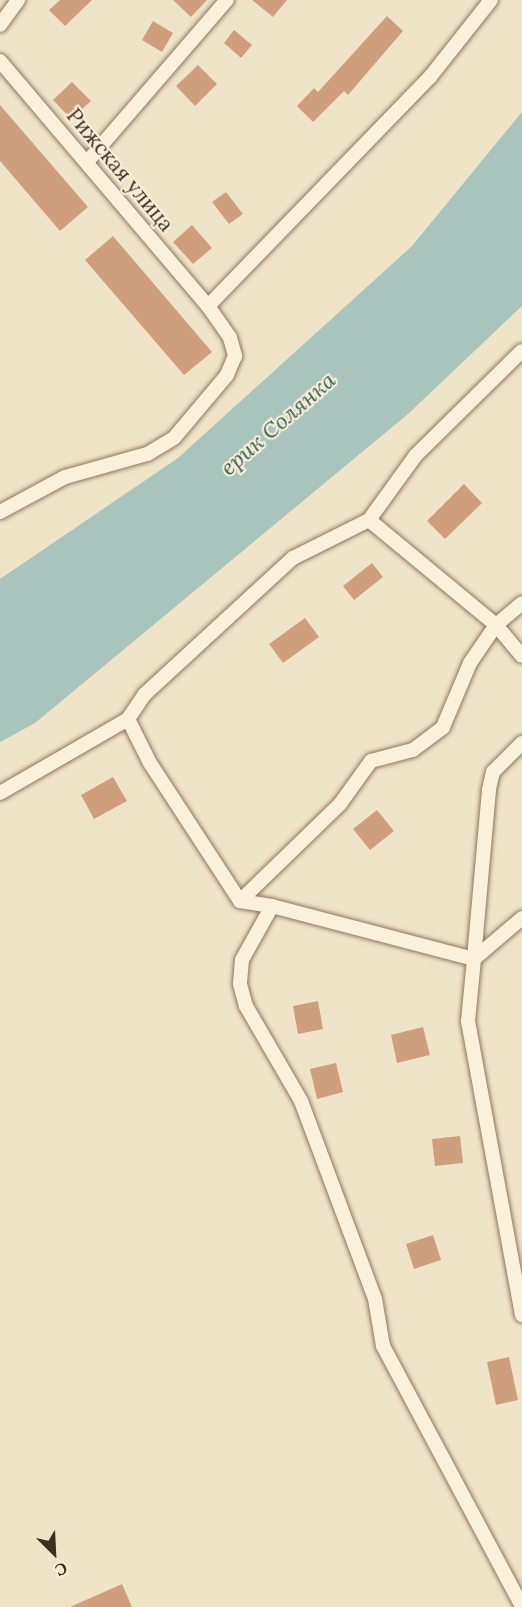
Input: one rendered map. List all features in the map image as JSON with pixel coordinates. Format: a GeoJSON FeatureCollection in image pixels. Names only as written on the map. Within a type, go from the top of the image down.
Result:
{"type":"FeatureCollection","features":[{"type":"Feature","properties":{"kind":"street"},"geometry":{"type":"LineString","coordinates":[[0,26],[18,0]]}},
{"type":"Feature","properties":{"kind":"street"},"geometry":{"type":"LineString","coordinates":[[87,162],[227,0]]}},
{"type":"Feature","properties":{"kind":"street"},"geometry":{"type":"LineString","coordinates":[[208,306],[430,77],[487,2]]}},
{"type":"Feature","properties":{"kind":"street","name":"Рижская улица"},"geometry":{"type":"LineString","coordinates":[[0,61],[208,306],[234,346],[234,365],[174,438],[147,454],[65,477],[0,512]]}},
{"type":"Feature","properties":{"kind":"street"},"geometry":{"type":"LineString","coordinates":[[0,793],[128,719],[145,694],[293,558],[369,520],[416,455],[522,351]]}},
{"type":"Feature","properties":{"kind":"street"},"geometry":{"type":"LineString","coordinates":[[369,520],[496,625],[522,656]]}},
{"type":"Feature","properties":{"kind":"street"},"geometry":{"type":"LineString","coordinates":[[240,901],[340,804],[371,761],[413,750],[443,727],[470,663],[496,625],[522,603]]}},
{"type":"Feature","properties":{"kind":"street"},"geometry":{"type":"LineString","coordinates":[[128,719],[150,763],[240,901],[272,906],[474,959]]}},
{"type":"Feature","properties":{"kind":"street"},"geometry":{"type":"LineString","coordinates":[[522,743],[493,772],[489,790],[468,1021],[522,1315]]}},
{"type":"Feature","properties":{"kind":"street"},"geometry":{"type":"LineString","coordinates":[[272,906],[242,960],[240,984],[246,1006],[301,1101],[375,1299],[383,1346],[522,1606]]}},
{"type":"Feature","properties":{"kind":"street"},"geometry":{"type":"LineString","coordinates":[[474,959],[522,918]]}},
{"type":"Feature","properties":{"kind":"water","name":"ерик Солянка"},"geometry":{"type":"Polygon","coordinates":[[[522,112],[522,306],[408,414],[35,723],[0,742],[0,579],[178,458],[412,246],[522,112]]]}},
{"type":"Feature","properties":{"kind":"building"},"geometry":{"type":"Polygon","coordinates":[[[60,0],[92,0],[65,26],[49,10],[60,0]]]}},
{"type":"Feature","properties":{"kind":"building"},"geometry":{"type":"Polygon","coordinates":[[[173,0],[207,0],[191,17],[173,0]]]}},
{"type":"Feature","properties":{"kind":"building"},"geometry":{"type":"Polygon","coordinates":[[[252,0],[287,0],[273,17],[252,0]]]}},
{"type":"Feature","properties":{"kind":"building"},"geometry":{"type":"Polygon","coordinates":[[[387,16],[403,31],[348,95],[344,91],[313,122],[297,106],[314,88],[318,92],[387,16]]]}},
{"type":"Feature","properties":{"kind":"building"},"geometry":{"type":"Polygon","coordinates":[[[153,21],[173,33],[162,52],[142,40],[153,21]]]}},
{"type":"Feature","properties":{"kind":"building"},"geometry":{"type":"Polygon","coordinates":[[[234,30],[252,45],[241,58],[224,43],[234,30]]]}},
{"type":"Feature","properties":{"kind":"building"},"geometry":{"type":"Polygon","coordinates":[[[198,65],[217,84],[195,106],[176,86],[198,65]]]}},
{"type":"Feature","properties":{"kind":"building"},"geometry":{"type":"Polygon","coordinates":[[[72,82],[91,101],[71,119],[53,100],[72,82]]]}},
{"type":"Feature","properties":{"kind":"building"},"geometry":{"type":"Polygon","coordinates":[[[0,105],[88,207],[60,231],[0,161],[0,105]]]}},
{"type":"Feature","properties":{"kind":"building"},"geometry":{"type":"Polygon","coordinates":[[[226,192],[243,214],[229,224],[212,202],[226,192]]]}},
{"type":"Feature","properties":{"kind":"building"},"geometry":{"type":"Polygon","coordinates":[[[192,225],[212,248],[193,264],[173,242],[192,225]]]}},
{"type":"Feature","properties":{"kind":"building"},"geometry":{"type":"Polygon","coordinates":[[[113,236],[212,352],[184,375],[85,260],[113,236]]]}},
{"type":"Feature","properties":{"kind":"building"},"geometry":{"type":"Polygon","coordinates":[[[464,484],[482,503],[445,539],[427,521],[464,484]]]}},
{"type":"Feature","properties":{"kind":"building"},"geometry":{"type":"Polygon","coordinates":[[[372,563],[383,577],[354,600],[343,586],[372,563]]]}},
{"type":"Feature","properties":{"kind":"building"},"geometry":{"type":"Polygon","coordinates":[[[305,618],[319,637],[283,663],[269,644],[305,618]]]}},
{"type":"Feature","properties":{"kind":"building"},"geometry":{"type":"Polygon","coordinates":[[[113,777],[127,801],[94,819],[81,795],[113,777]]]}},
{"type":"Feature","properties":{"kind":"building"},"geometry":{"type":"Polygon","coordinates":[[[377,810],[394,831],[370,850],[353,829],[377,810]]]}},
{"type":"Feature","properties":{"kind":"building"},"geometry":{"type":"Polygon","coordinates":[[[318,1001],[323,1029],[298,1034],[293,1006],[318,1001]]]}},
{"type":"Feature","properties":{"kind":"building"},"geometry":{"type":"Polygon","coordinates":[[[423,1027],[430,1055],[397,1063],[391,1035],[423,1027]]]}},
{"type":"Feature","properties":{"kind":"building"},"geometry":{"type":"Polygon","coordinates":[[[336,1063],[343,1092],[317,1099],[310,1069],[336,1063]]]}},
{"type":"Feature","properties":{"kind":"building"},"geometry":{"type":"Polygon","coordinates":[[[460,1136],[463,1163],[435,1166],[432,1139],[460,1136]]]}},
{"type":"Feature","properties":{"kind":"building"},"geometry":{"type":"Polygon","coordinates":[[[433,1235],[441,1260],[414,1269],[406,1244],[433,1235]]]}},
{"type":"Feature","properties":{"kind":"building"},"geometry":{"type":"Polygon","coordinates":[[[509,1357],[518,1400],[496,1405],[487,1362],[509,1357]]]}},
{"type":"Feature","properties":{"kind":"building"},"geometry":{"type":"Polygon","coordinates":[[[122,1584],[132,1607],[70,1607],[122,1584]]]}}]}
